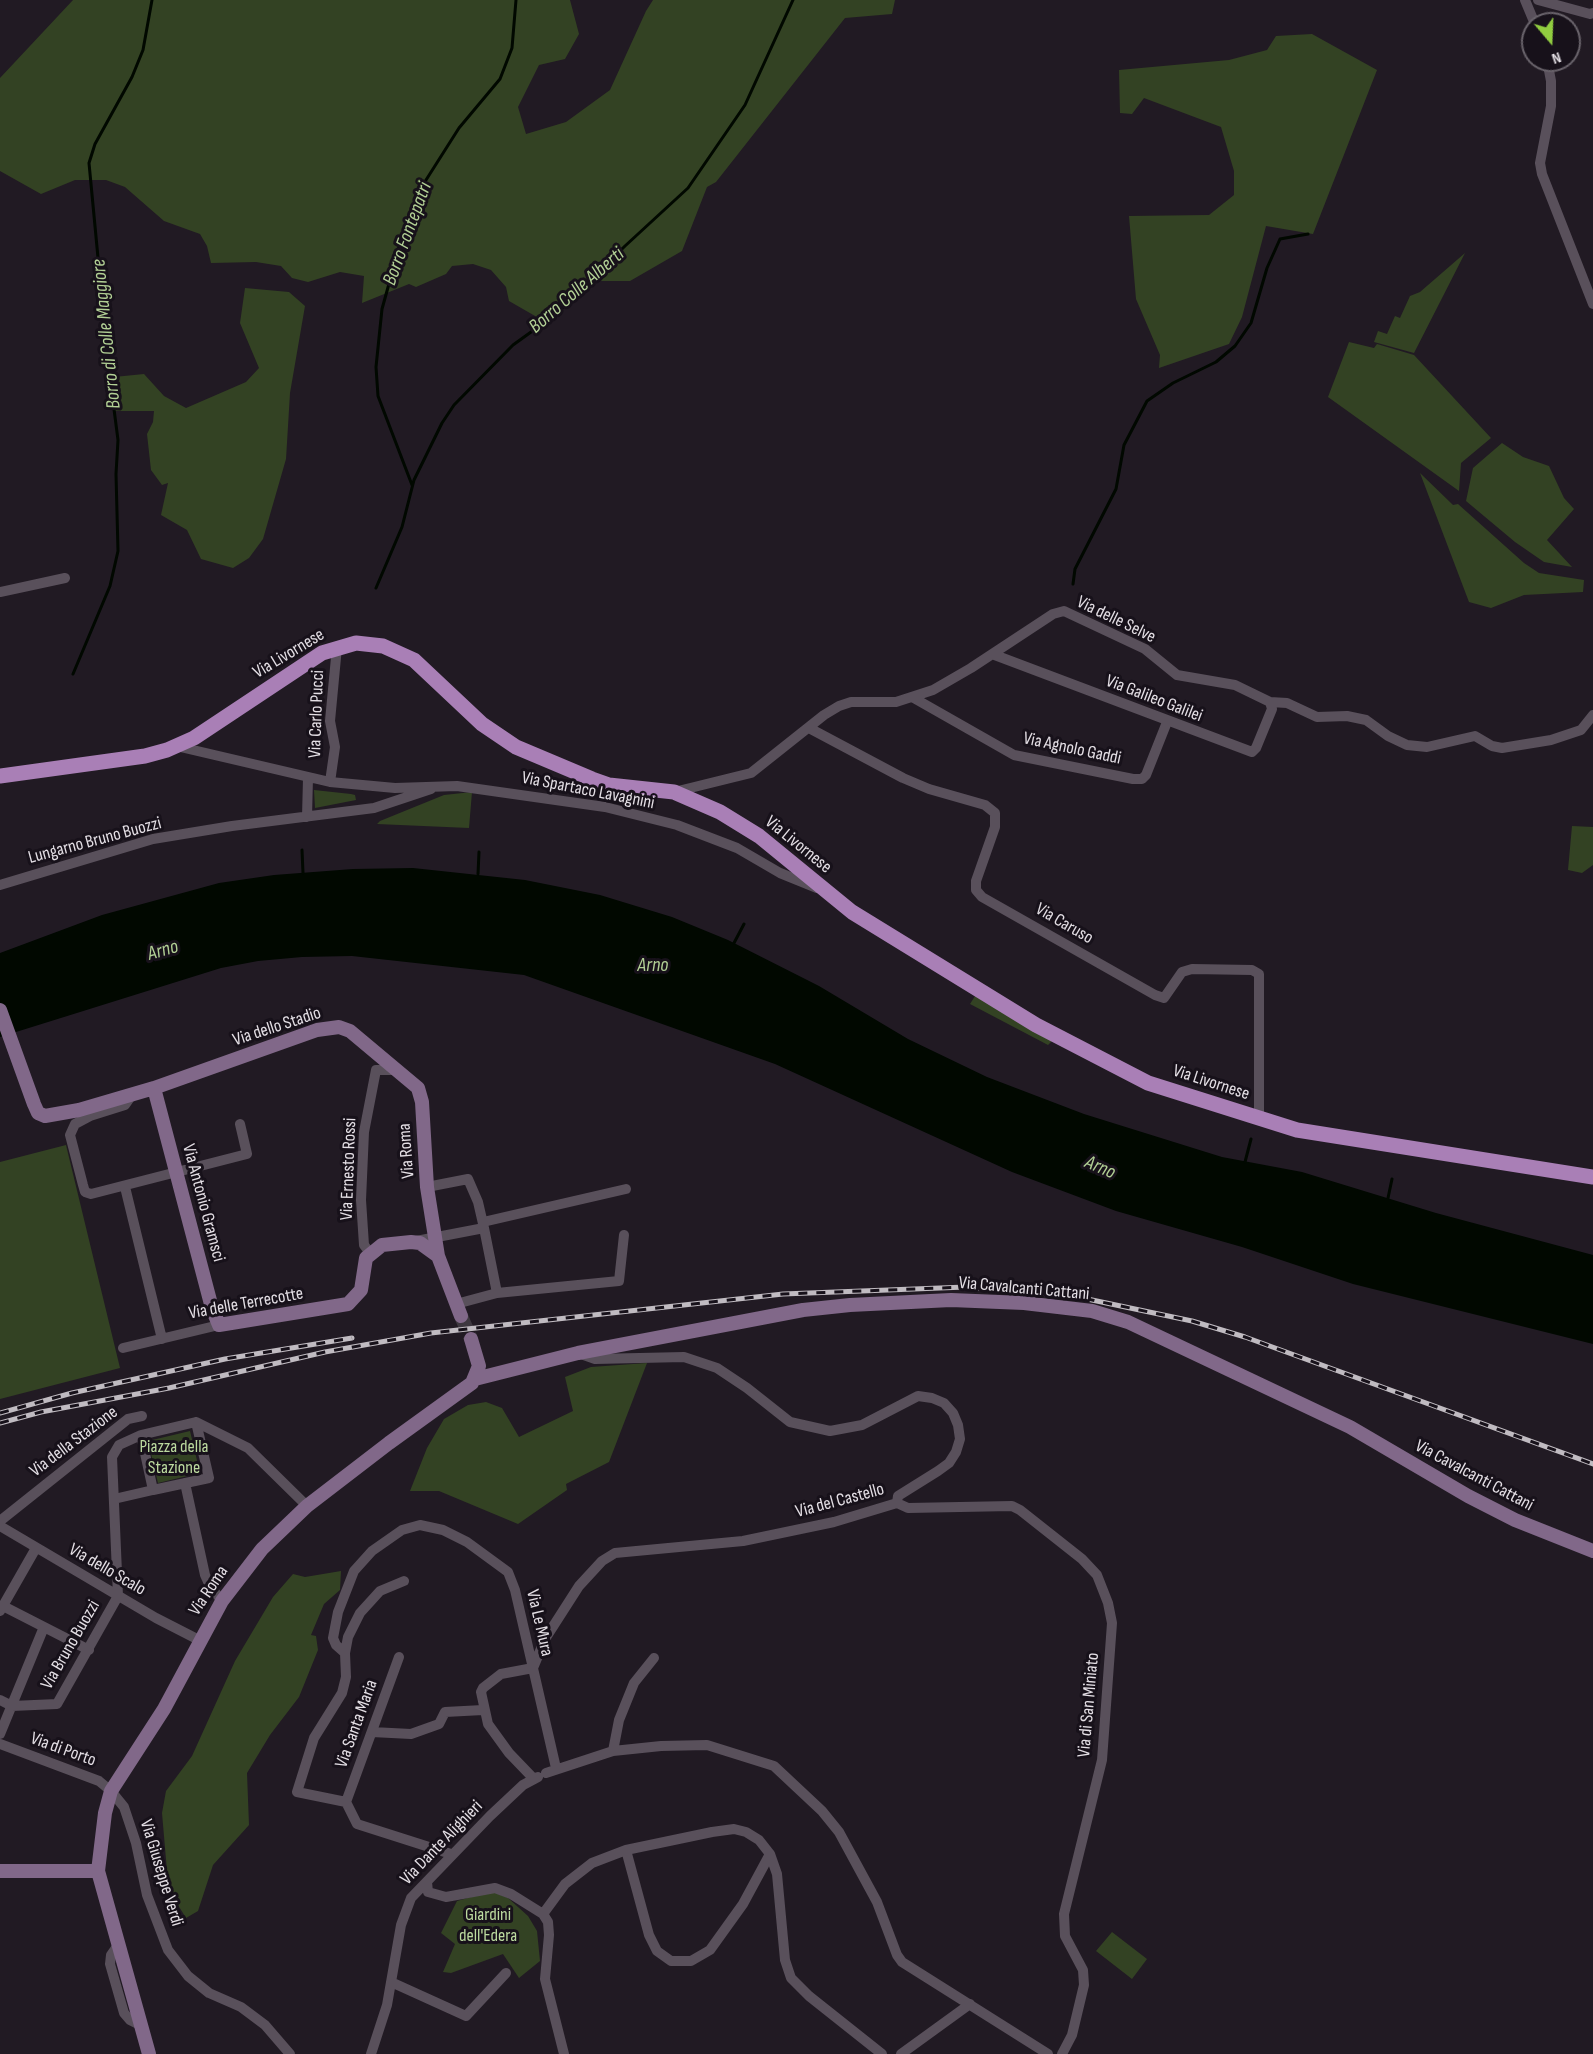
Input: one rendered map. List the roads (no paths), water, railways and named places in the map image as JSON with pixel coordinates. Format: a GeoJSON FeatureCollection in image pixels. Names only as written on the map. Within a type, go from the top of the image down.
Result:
{"type":"FeatureCollection","features":[{"type":"Feature","properties":{"kind":"main road","name":"Via Livornese"},"geometry":{"type":"LineString","coordinates":[[0,776],[145,756],[176,746],[194,738],[318,655],[337,647],[356,643],[371,644],[404,654],[420,664],[482,724],[516,747],[561,767],[609,784],[674,792],[720,812],[759,836],[861,918],[1036,1025],[1148,1083],[1297,1130],[1593,1177]]}},
{"type":"Feature","properties":{"kind":"main road","name":"Via dello Stadio"},"geometry":{"type":"LineString","coordinates":[[0,1010],[38,1113],[53,1116],[154,1089],[331,1027],[350,1032],[418,1088]]}},
{"type":"Feature","properties":{"kind":"main road","name":"Via Roma"},"geometry":{"type":"LineString","coordinates":[[418,1088],[422,1102],[427,1187],[438,1256],[459,1310]]}},
{"type":"Feature","properties":{"kind":"main road","name":"Via Antonio Gramsci"},"geometry":{"type":"LineString","coordinates":[[154,1089],[212,1308],[219,1326]]}},
{"type":"Feature","properties":{"kind":"main road"},"geometry":{"type":"LineString","coordinates":[[370,1253],[382,1245],[411,1242],[420,1244],[438,1256]]}},
{"type":"Feature","properties":{"kind":"main road","name":"Via delle Terrecotte"},"geometry":{"type":"LineString","coordinates":[[219,1326],[341,1306],[356,1298],[363,1282],[365,1263],[370,1253]]}},
{"type":"Feature","properties":{"kind":"main road","name":"Via Cavalcanti Cattani"},"geometry":{"type":"LineString","coordinates":[[475,1379],[578,1353],[803,1310],[890,1301],[1024,1303],[1092,1311],[1128,1322],[1350,1427],[1468,1496],[1515,1520],[1593,1551]]}},
{"type":"Feature","properties":{"kind":"main road"},"geometry":{"type":"LineString","coordinates":[[471,1339],[479,1362],[475,1379]]}},
{"type":"Feature","properties":{"kind":"main road","name":"Via Roma"},"geometry":{"type":"LineString","coordinates":[[149,2054],[98,1871],[105,1813],[111,1791],[164,1709],[199,1640],[222,1601],[262,1550],[307,1506],[475,1379]]}},
{"type":"Feature","properties":{"kind":"main road"},"geometry":{"type":"LineString","coordinates":[[0,1871],[98,1871]]}},
{"type":"Feature","properties":{"kind":"street"},"geometry":{"type":"LineString","coordinates":[[1538,0],[1593,13]]}},
{"type":"Feature","properties":{"kind":"street"},"geometry":{"type":"LineString","coordinates":[[1549,72],[1551,106],[1540,163],[1542,174],[1593,303]]}},
{"type":"Feature","properties":{"kind":"street"},"geometry":{"type":"LineString","coordinates":[[0,592],[65,578]]}},
{"type":"Feature","properties":{"kind":"street","name":"Via delle Selve"},"geometry":{"type":"LineString","coordinates":[[674,792],[751,774],[824,715],[851,702],[885,703],[912,697],[950,681],[1053,615],[1064,611],[1145,649],[1177,675],[1235,685],[1270,702],[1287,703],[1317,717],[1347,716],[1366,720],[1388,736],[1420,747],[1436,746],[1469,736],[1475,736],[1492,746],[1502,748],[1551,740],[1581,730],[1593,715]]}},
{"type":"Feature","properties":{"kind":"street","name":"Via Carlo Pucci"},"geometry":{"type":"LineString","coordinates":[[330,782],[335,747],[330,721],[337,647]]}},
{"type":"Feature","properties":{"kind":"street","name":"Via Galileo Galilei"},"geometry":{"type":"LineString","coordinates":[[992,654],[1167,722],[1252,752],[1257,748],[1272,709],[1270,702]]}},
{"type":"Feature","properties":{"kind":"street","name":"Via Agnolo Gaddi"},"geometry":{"type":"LineString","coordinates":[[912,697],[1014,755],[1142,779],[1146,775],[1167,722]]}},
{"type":"Feature","properties":{"kind":"street","name":"Via Caruso"},"geometry":{"type":"LineString","coordinates":[[809,728],[903,778],[929,789],[986,805],[995,813],[995,827],[976,881],[976,890],[982,897],[1155,995],[1164,998],[1182,972],[1192,969],[1252,970],[1259,974],[1261,984],[1258,1118]]}},
{"type":"Feature","properties":{"kind":"street","name":"Via Spartaco Lavagnini"},"geometry":{"type":"LineString","coordinates":[[176,746],[330,782],[395,788],[441,786],[581,802],[677,825],[737,848],[780,873],[825,891]]}},
{"type":"Feature","properties":{"kind":"street"},"geometry":{"type":"LineString","coordinates":[[307,817],[308,778]]}},
{"type":"Feature","properties":{"kind":"street","name":"Lungarno Bruno Buozzi"},"geometry":{"type":"LineString","coordinates":[[0,885],[153,839],[374,808],[441,786]]}},
{"type":"Feature","properties":{"kind":"street","name":"Via Ernesto Rossi"},"geometry":{"type":"LineString","coordinates":[[370,1253],[364,1245],[361,1200],[364,1132],[376,1070],[396,1070]]}},
{"type":"Feature","properties":{"kind":"street","name":"Via dello Stadio"},"geometry":{"type":"LineString","coordinates":[[125,1186],[91,1194],[86,1192],[70,1135],[75,1124],[90,1116],[125,1105],[132,1095]]}},
{"type":"Feature","properties":{"kind":"street"},"geometry":{"type":"LineString","coordinates":[[162,1339],[125,1186],[246,1154],[240,1124]]}},
{"type":"Feature","properties":{"kind":"street"},"geometry":{"type":"LineString","coordinates":[[427,1187],[468,1179],[478,1202],[484,1225],[497,1293]]}},
{"type":"Feature","properties":{"kind":"street"},"geometry":{"type":"LineString","coordinates":[[411,1242],[626,1189]]}},
{"type":"Feature","properties":{"kind":"street"},"geometry":{"type":"LineString","coordinates":[[459,1310],[497,1293],[619,1281],[624,1235]]}},
{"type":"Feature","properties":{"kind":"street","name":"Via delle Terrecotte"},"geometry":{"type":"LineString","coordinates":[[123,1348],[219,1326]]}},
{"type":"Feature","properties":{"kind":"street","name":"Via del Castello"},"geometry":{"type":"LineString","coordinates":[[533,1668],[544,1638],[579,1586],[602,1561],[615,1553],[743,1541],[834,1522],[897,1503],[898,1496],[944,1467],[956,1452],[960,1438],[953,1413],[944,1403],[932,1398],[918,1396],[862,1425],[830,1431],[790,1422],[717,1368],[684,1357],[596,1359],[578,1353]]}},
{"type":"Feature","properties":{"kind":"street","name":"Via della Stazione"},"geometry":{"type":"LineString","coordinates":[[0,1521],[128,1419],[142,1416]]}},
{"type":"Feature","properties":{"kind":"street"},"geometry":{"type":"LineString","coordinates":[[118,1596],[112,1457],[114,1450],[141,1435],[196,1422],[248,1448],[307,1506]]}},
{"type":"Feature","properties":{"kind":"street"},"geometry":{"type":"LineString","coordinates":[[114,1499],[209,1478],[196,1422]]}},
{"type":"Feature","properties":{"kind":"street"},"geometry":{"type":"LineString","coordinates":[[141,1435],[153,1491]]}},
{"type":"Feature","properties":{"kind":"street"},"geometry":{"type":"LineString","coordinates":[[185,1484],[205,1575],[210,1586],[222,1601]]}},
{"type":"Feature","properties":{"kind":"street","name":"Via di San Miniato"},"geometry":{"type":"LineString","coordinates":[[897,1503],[908,1508],[1012,1506],[1082,1559],[1097,1575],[1108,1603],[1112,1623],[1102,1760],[1064,1914],[1065,1936],[1083,1970],[1084,1985],[1072,2035],[1062,2054]]}},
{"type":"Feature","properties":{"kind":"street","name":"Via Le Mura"},"geometry":{"type":"LineString","coordinates":[[345,1653],[336,1646],[333,1638],[338,1611],[354,1571],[372,1551],[402,1530],[420,1525],[432,1526],[467,1542],[508,1572],[515,1590],[533,1668]]}},
{"type":"Feature","properties":{"kind":"street","name":"Via dello Scalo"},"geometry":{"type":"LineString","coordinates":[[0,1526],[118,1596],[199,1640]]}},
{"type":"Feature","properties":{"kind":"street"},"geometry":{"type":"LineString","coordinates":[[36,1548],[1,1609],[44,1627],[89,1650]]}},
{"type":"Feature","properties":{"kind":"street"},"geometry":{"type":"LineString","coordinates":[[404,1581],[380,1592],[360,1612],[348,1637],[345,1653],[346,1677],[342,1693],[314,1738],[297,1792],[346,1802],[357,1824],[451,1854]]}},
{"type":"Feature","properties":{"kind":"street","name":"Via Bruno Buozzi"},"geometry":{"type":"LineString","coordinates":[[12,1706],[57,1704],[118,1596]]}},
{"type":"Feature","properties":{"kind":"street"},"geometry":{"type":"LineString","coordinates":[[0,1734],[44,1627]]}},
{"type":"Feature","properties":{"kind":"street","name":"Via Santa Maria"},"geometry":{"type":"LineString","coordinates":[[346,1802],[399,1657]]}},
{"type":"Feature","properties":{"kind":"street"},"geometry":{"type":"LineString","coordinates":[[613,1751],[619,1720],[634,1683],[654,1658]]}},
{"type":"Feature","properties":{"kind":"street"},"geometry":{"type":"LineString","coordinates":[[533,1668],[543,1774],[496,1735],[483,1710],[483,1688],[501,1674],[533,1668]]}},
{"type":"Feature","properties":{"kind":"street"},"geometry":{"type":"LineString","coordinates":[[0,1700],[12,1706]]}},
{"type":"Feature","properties":{"kind":"street"},"geometry":{"type":"LineString","coordinates":[[372,1732],[411,1734],[437,1725],[445,1712],[483,1710]]}},
{"type":"Feature","properties":{"kind":"street","name":"Via di Porto"},"geometry":{"type":"LineString","coordinates":[[0,1744],[99,1781],[111,1791]]}},
{"type":"Feature","properties":{"kind":"street"},"geometry":{"type":"LineString","coordinates":[[543,1774],[613,1751],[707,1745],[774,1766],[822,1811],[839,1832],[877,1902],[897,1955],[931,1981],[1048,2054]]}},
{"type":"Feature","properties":{"kind":"street","name":"Via Dante Alighieri"},"geometry":{"type":"LineString","coordinates":[[371,2054],[391,1982],[401,1925],[411,1898],[451,1854],[515,1793],[543,1774]]}},
{"type":"Feature","properties":{"kind":"street","name":"Via Giuseppe Verdi"},"geometry":{"type":"LineString","coordinates":[[111,1791],[124,1808],[136,1843],[147,1895],[168,1950],[188,1976],[202,1987],[241,2007],[265,2025],[290,2054]]}},
{"type":"Feature","properties":{"kind":"street"},"geometry":{"type":"LineString","coordinates":[[543,1914],[565,1884],[592,1863],[626,1850],[734,1829],[759,1840],[770,1854],[779,1893],[784,1960],[791,1978],[809,1996],[882,2054]]}},
{"type":"Feature","properties":{"kind":"street"},"geometry":{"type":"LineString","coordinates":[[626,1850],[649,1935],[657,1951],[671,1961],[691,1961],[710,1950],[744,1904],[770,1854]]}},
{"type":"Feature","properties":{"kind":"street"},"geometry":{"type":"LineString","coordinates":[[427,1882],[428,1892],[446,1897],[495,1888],[511,1894],[543,1914],[548,1922],[549,1935],[545,1978],[564,2054]]}},
{"type":"Feature","properties":{"kind":"street"},"geometry":{"type":"LineString","coordinates":[[391,1982],[466,2016],[506,1973]]}},
{"type":"Feature","properties":{"kind":"street"},"geometry":{"type":"LineString","coordinates":[[901,2054],[970,2004]]}},
{"type":"Feature","properties":{"kind":"water","name":"Arno"},"geometry":{"type":"Polygon","coordinates":[[[413,868],[525,880],[600,895],[672,917],[728,940],[819,986],[908,1039],[987,1077],[1084,1114],[1222,1157],[1302,1172],[1436,1213],[1593,1255],[1593,1344],[1353,1284],[1242,1247],[1116,1211],[1012,1172],[775,1064],[524,975],[352,956],[258,961],[221,968],[0,1037],[0,953],[102,915],[219,883],[274,875],[353,869],[413,868]]]}},
{"type":"Feature","properties":{"kind":"waterway","name":"Borro di Colle Maggiore"},"geometry":{"type":"LineString","coordinates":[[73,674],[110,586],[118,551],[116,474],[118,440],[108,363],[89,163],[95,144],[132,77],[143,50],[152,0]]}},
{"type":"Feature","properties":{"kind":"waterway","name":"Borro Fontepatri"},"geometry":{"type":"LineString","coordinates":[[412,485],[378,396],[376,367],[382,309],[400,244],[426,180],[459,128],[500,79],[512,48],[516,0]]}},
{"type":"Feature","properties":{"kind":"waterway","name":"Borro Colle Alberti"},"geometry":{"type":"LineString","coordinates":[[376,588],[402,527],[414,480],[442,423],[454,405],[513,345],[556,314],[688,188],[745,105],[793,0]]}},
{"type":"Feature","properties":{"kind":"waterway"},"geometry":{"type":"LineString","coordinates":[[1073,584],[1075,569],[1116,489],[1124,445],[1147,401],[1173,383],[1216,362],[1235,346],[1251,323],[1267,268],[1280,239],[1308,234]]}},
{"type":"Feature","properties":{"kind":"waterway","name":"Borro Colle Alberti"},"geometry":{"type":"LineString","coordinates":[[302,850],[303,873]]}},
{"type":"Feature","properties":{"kind":"waterway"},"geometry":{"type":"LineString","coordinates":[[478,874],[479,852]]}},
{"type":"Feature","properties":{"kind":"waterway"},"geometry":{"type":"LineString","coordinates":[[734,943],[744,924]]}},
{"type":"Feature","properties":{"kind":"waterway"},"geometry":{"type":"LineString","coordinates":[[1245,1162],[1251,1139]]}},
{"type":"Feature","properties":{"kind":"waterway"},"geometry":{"type":"LineString","coordinates":[[1388,1198],[1392,1179]]}},
{"type":"Feature","properties":{"kind":"tunnel"},"geometry":{"type":"LineString","coordinates":[[461,1316],[471,1339]]}},
{"type":"Feature","properties":{"kind":"railway"},"geometry":{"type":"LineString","coordinates":[[0,1423],[41,1412],[169,1388],[325,1352],[431,1333],[783,1294],[966,1287],[1073,1296],[1192,1321],[1245,1337],[1593,1464]]}},
{"type":"Feature","properties":{"kind":"railway"},"geometry":{"type":"LineString","coordinates":[[0,1413],[72,1393],[225,1359],[352,1338]]}},
{"type":"Feature","properties":{"kind":"park label","name":"Piazza della Stazione"},"geometry":{"type":"Point","coordinates":[174,1457]}},
{"type":"Feature","properties":{"kind":"park label","name":"Giardini dell'Edera"},"geometry":{"type":"Point","coordinates":[488,1925]}}]}
